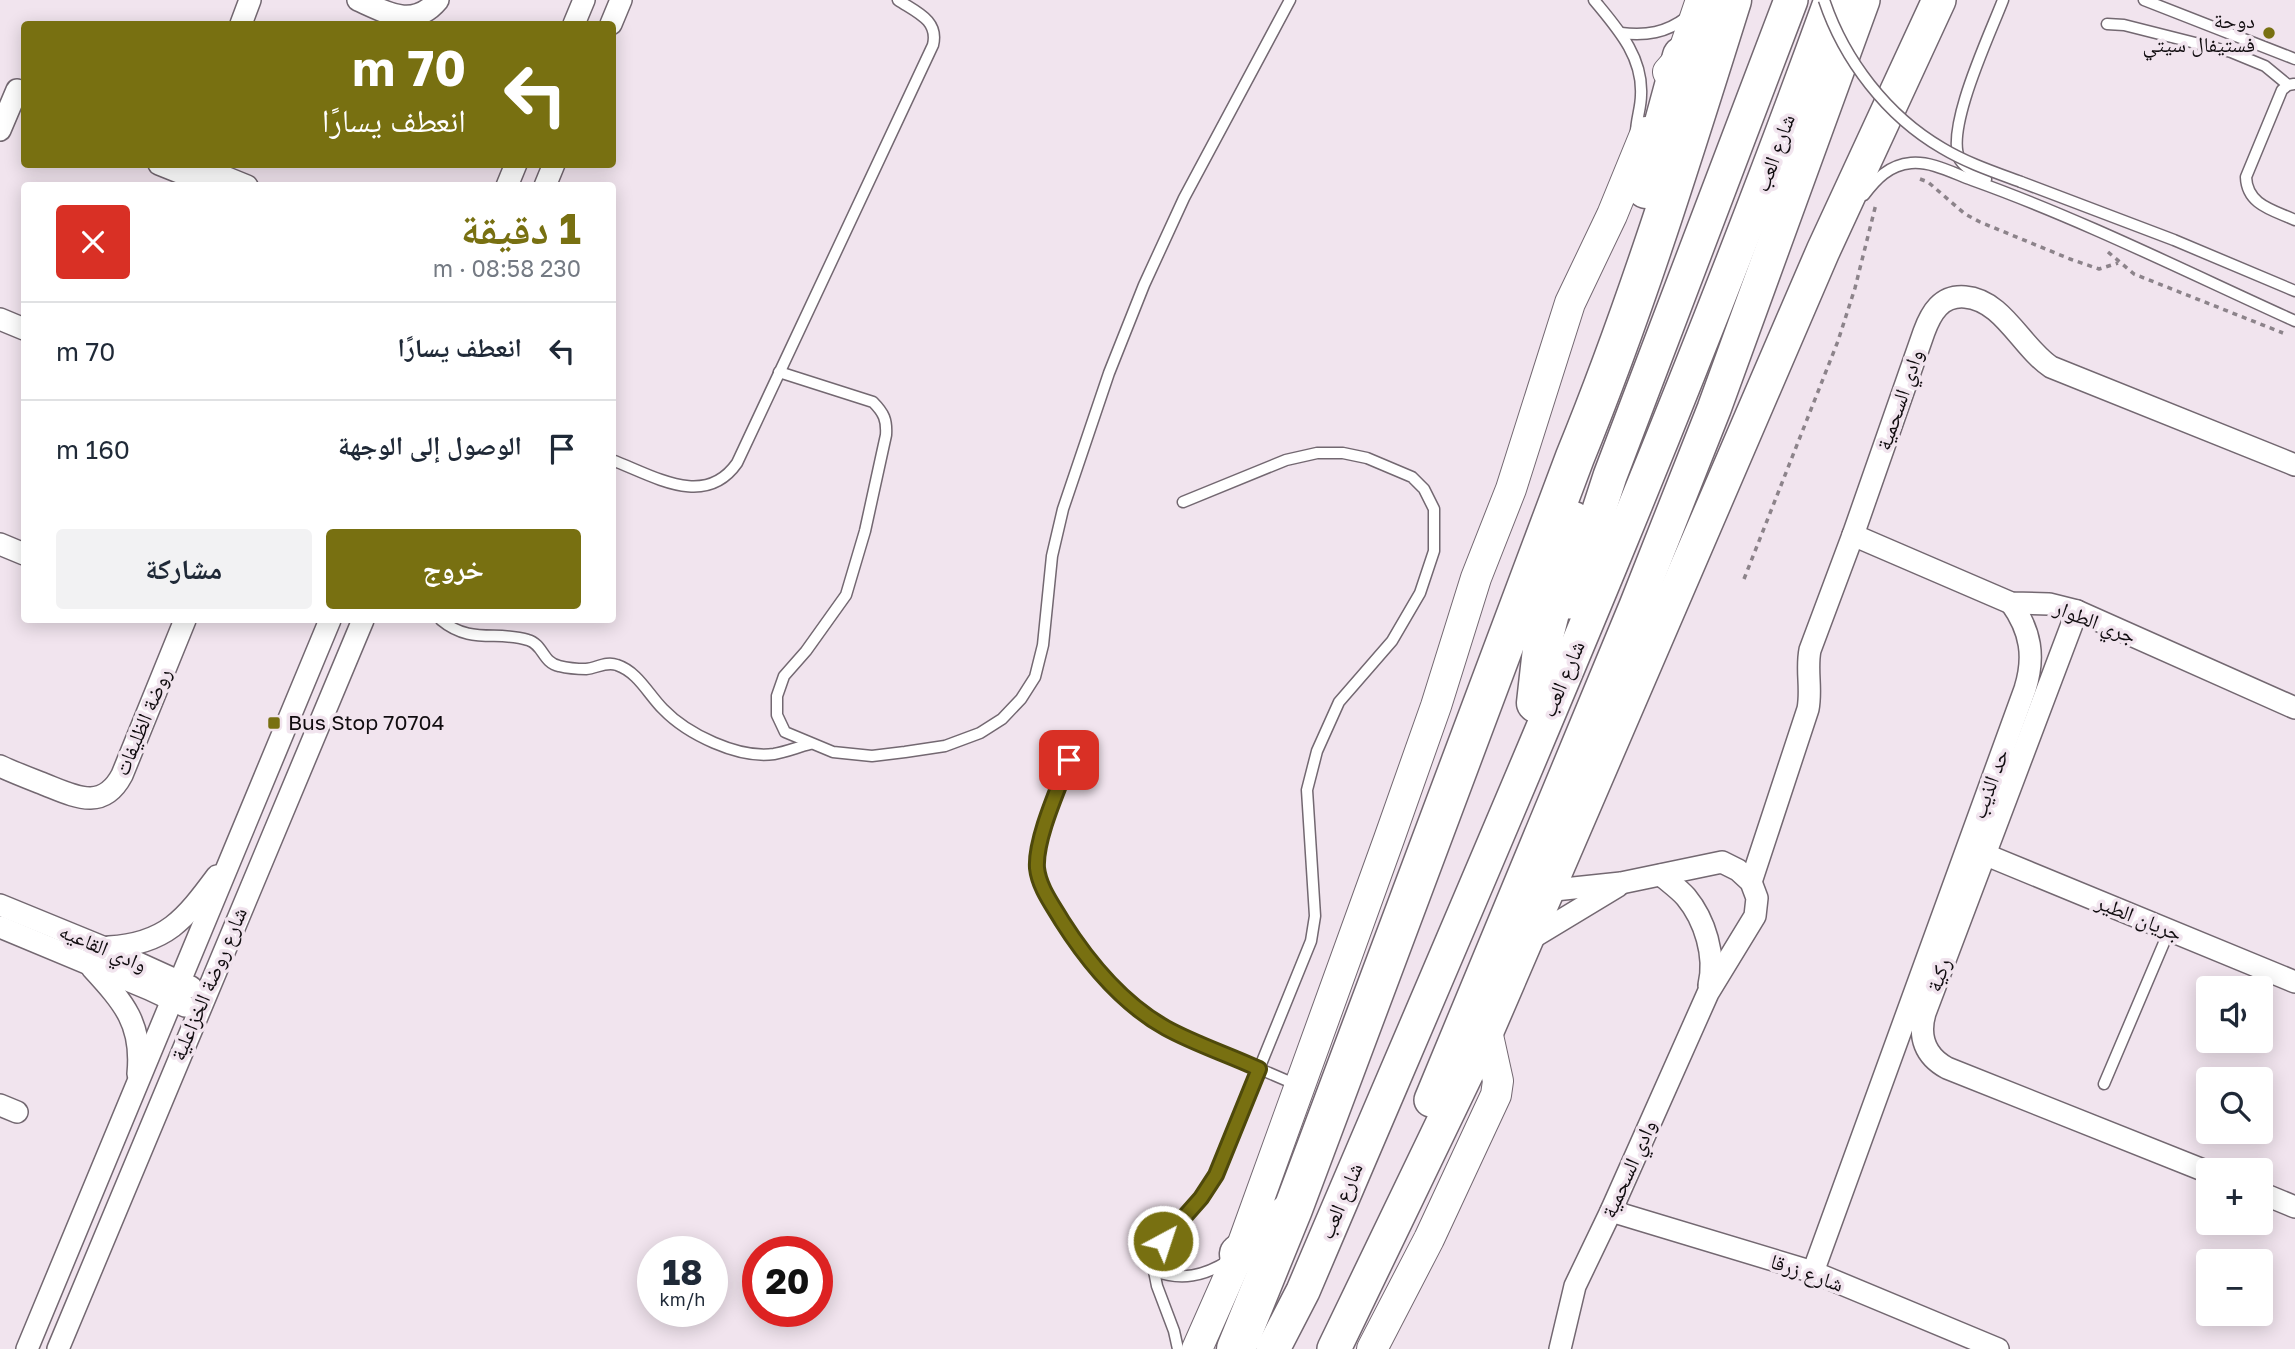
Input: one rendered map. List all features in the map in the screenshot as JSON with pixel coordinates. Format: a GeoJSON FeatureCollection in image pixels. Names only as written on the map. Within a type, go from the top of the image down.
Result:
{"type":"FeatureCollection","features":[{"type":"Feature","properties":{"kind":"highway"},"geometry":{"type":"LineString","coordinates":[[1236,1349],[1293,1209],[1601,393],[1692,127],[1711,2]]}},
{"type":"Feature","properties":{"kind":"highway"},"geometry":{"type":"LineString","coordinates":[[1575,457],[1586,393],[1650,177],[1682,56]]}},
{"type":"Feature","properties":{"kind":"highway"},"geometry":{"type":"LineString","coordinates":[[1535,703],[1543,640],[1583,479],[1601,393]]}},
{"type":"Feature","properties":{"kind":"highway"},"geometry":{"type":"LineString","coordinates":[[1239,1254],[1293,1209]]}},
{"type":"Feature","properties":{"kind":"main road"},"geometry":{"type":"LineString","coordinates":[[1525,768],[1535,703],[1610,476],[1791,0]]}},
{"type":"Feature","properties":{"kind":"main road"},"geometry":{"type":"LineString","coordinates":[[1332,1349],[1487,1031],[1527,942],[1545,891],[1823,251],[1939,0]]}},
{"type":"Feature","properties":{"kind":"main road"},"geometry":{"type":"LineString","coordinates":[[1198,1349],[1239,1254],[1415,766],[1479,569],[1511,489],[1570,303],[1638,153],[1666,77],[1682,56],[1711,2]]}},
{"type":"Feature","properties":{"kind":"main road","name":"شارع العب"},"geometry":{"type":"LineString","coordinates":[[1273,1349],[1303,1291],[1525,768],[1686,383],[1751,219],[1854,3]]}},
{"type":"Feature","properties":{"kind":"main road","name":"شارع العب"},"geometry":{"type":"LineString","coordinates":[[1332,1349],[1705,434],[1854,3]]}},
{"type":"Feature","properties":{"kind":"main road"},"geometry":{"type":"LineString","coordinates":[[1372,1349],[1429,1240],[1496,1095],[1498,1081],[1487,1031]]}},
{"type":"Feature","properties":{"kind":"street"},"geometry":{"type":"LineString","coordinates":[[242,21],[250,0]]}},
{"type":"Feature","properties":{"kind":"street"},"geometry":{"type":"LineString","coordinates":[[358,0],[401,17],[426,12],[438,0]]}},
{"type":"Feature","properties":{"kind":"street"},"geometry":{"type":"LineString","coordinates":[[575,21],[584,0]]}},
{"type":"Feature","properties":{"kind":"street"},"geometry":{"type":"LineString","coordinates":[[612,21],[621,0]]}},
{"type":"Feature","properties":{"kind":"street"},"geometry":{"type":"LineString","coordinates":[[0,130],[13,96]]}},
{"type":"Feature","properties":{"kind":"street"},"geometry":{"type":"LineString","coordinates":[[191,168],[207,182]]}},
{"type":"Feature","properties":{"kind":"street"},"geometry":{"type":"LineString","coordinates":[[191,168],[235,182]]}},
{"type":"Feature","properties":{"kind":"street","name":"وادي السحمية"},"geometry":{"type":"LineString","coordinates":[[1560,1349],[1575,1286],[1708,993],[1755,916],[1757,898],[1751,882],[1808,709],[1811,693],[1807,667],[1810,650],[1853,536],[1927,322],[1939,304],[1958,296],[1972,297],[1986,303],[2051,367],[2295,465]]}},
{"type":"Feature","properties":{"kind":"street"},"geometry":{"type":"LineString","coordinates":[[0,319],[21,328]]}},
{"type":"Feature","properties":{"kind":"street","name":"جري الطوار"},"geometry":{"type":"LineString","coordinates":[[1853,536],[2011,603],[2049,604],[2077,611],[2295,708]]}},
{"type":"Feature","properties":{"kind":"street"},"geometry":{"type":"LineString","coordinates":[[0,544],[21,553]]}},
{"type":"Feature","properties":{"kind":"street","name":"حد الذيب"},"geometry":{"type":"LineString","coordinates":[[1813,1272],[1933,967],[2029,674],[2030,644],[2023,623],[2011,603]]}},
{"type":"Feature","properties":{"kind":"street","name":"ركية"},"geometry":{"type":"LineString","coordinates":[[2077,611],[1984,854],[1933,967],[1921,1034],[1924,1045],[1937,1063],[2196,1167]]}},
{"type":"Feature","properties":{"kind":"street","name":"روضة الظليفات"},"geometry":{"type":"LineString","coordinates":[[0,766],[81,799],[91,799],[110,792],[122,775],[183,623]]}},
{"type":"Feature","properties":{"kind":"street","name":"شارع روضة الخزاعلية"},"geometry":{"type":"LineString","coordinates":[[27,1349],[329,623]]}},
{"type":"Feature","properties":{"kind":"street","name":"شارع روضة الخزاعلية"},"geometry":{"type":"LineString","coordinates":[[58,1349],[362,623]]}},
{"type":"Feature","properties":{"kind":"street"},"geometry":{"type":"LineString","coordinates":[[106,948],[139,945],[170,929],[188,912],[235,852]]}},
{"type":"Feature","properties":{"kind":"street","name":"جريان الطير"},"geometry":{"type":"LineString","coordinates":[[1984,854],[2295,982]]}},
{"type":"Feature","properties":{"kind":"street"},"geometry":{"type":"LineString","coordinates":[[1545,891],[1621,883],[1722,862],[1738,870],[1751,882]]}},
{"type":"Feature","properties":{"kind":"street","name":"وادي السحمية"},"geometry":{"type":"LineString","coordinates":[[1661,875],[1686,897],[1700,918],[1712,958],[1713,969],[1708,993]]}},
{"type":"Feature","properties":{"kind":"street"},"geometry":{"type":"LineString","coordinates":[[1527,942],[1621,883]]}},
{"type":"Feature","properties":{"kind":"street","name":"وادي القاعيه"},"geometry":{"type":"LineString","coordinates":[[0,905],[106,948],[176,991],[201,1003]]}},
{"type":"Feature","properties":{"kind":"street","name":"وادي القاعيه"},"geometry":{"type":"LineString","coordinates":[[0,927],[88,964],[176,991]]}},
{"type":"Feature","properties":{"kind":"street","name":"وادي القاعيه"},"geometry":{"type":"LineString","coordinates":[[88,964],[123,1003],[133,1021],[137,1032],[139,1059],[137,1088]]}},
{"type":"Feature","properties":{"kind":"street"},"geometry":{"type":"LineString","coordinates":[[2273,1198],[2295,1207]]}},
{"type":"Feature","properties":{"kind":"street","name":"شارع زرقا"},"geometry":{"type":"LineString","coordinates":[[1611,1211],[1813,1272],[1998,1349]]}},
{"type":"Feature","properties":{"kind":"lane"},"geometry":{"type":"LineString","coordinates":[[616,461],[687,487],[702,488],[716,484],[728,476],[737,463],[933,45],[936,36],[929,20],[898,0]]}},
{"type":"Feature","properties":{"kind":"lane"},"geometry":{"type":"LineString","coordinates":[[779,372],[873,402],[882,411],[887,423],[865,531],[846,595],[813,642],[784,676],[777,696],[776,715],[786,732],[810,744],[833,752],[872,756],[945,746],[979,733],[1002,719],[1021,699],[1035,677],[1043,645],[1052,556],[1063,509],[1109,373],[1144,285],[1184,198],[1290,0]]}},
{"type":"Feature","properties":{"kind":"lane"},"geometry":{"type":"LineString","coordinates":[[1594,0],[1621,33],[1633,53],[1639,73],[1642,92],[1636,127],[1638,153]]}},
{"type":"Feature","properties":{"kind":"lane"},"geometry":{"type":"LineString","coordinates":[[1824,0],[1840,41],[1853,63],[1898,113],[1943,149],[1981,168],[2174,240],[2295,291]]}},
{"type":"Feature","properties":{"kind":"lane"},"geometry":{"type":"LineString","coordinates":[[2003,0],[1963,103],[1959,121],[1960,159],[1970,171],[2013,194],[2295,321]]}},
{"type":"Feature","properties":{"kind":"lane"},"geometry":{"type":"LineString","coordinates":[[2144,0],[2295,59]]}},
{"type":"Feature","properties":{"kind":"lane"},"geometry":{"type":"LineString","coordinates":[[1621,33],[1643,35],[1664,31],[1711,2]]}},
{"type":"Feature","properties":{"kind":"lane"},"geometry":{"type":"LineString","coordinates":[[2106,24],[2124,25],[2231,52],[2265,66],[2291,85],[2280,94],[2249,170],[2246,184],[2252,198],[2258,203],[2295,220]]}},
{"type":"Feature","properties":{"kind":"lane"},"geometry":{"type":"LineString","coordinates":[[1823,251],[1874,182],[1898,165],[1912,162],[1931,165],[2013,194]]}},
{"type":"Feature","properties":{"kind":"lane"},"geometry":{"type":"LineString","coordinates":[[1178,1349],[1154,1271],[1158,1251],[1216,1175],[1311,941],[1315,925],[1307,790],[1317,751],[1339,702],[1392,641],[1420,593],[1434,551],[1434,509],[1424,489],[1412,477],[1367,458],[1343,453],[1317,453],[1286,460],[1183,502]]}},
{"type":"Feature","properties":{"kind":"lane"},"geometry":{"type":"LineString","coordinates":[[447,623],[469,634],[531,641],[540,648],[550,663],[556,666],[588,669],[602,664],[617,665],[641,682],[662,709],[678,723],[717,744],[741,751],[772,754],[810,744]]}},
{"type":"Feature","properties":{"kind":"lane"},"geometry":{"type":"LineString","coordinates":[[1069,760],[1040,845],[1037,867],[1041,886],[1069,932],[1116,989],[1149,1017],[1167,1029],[1299,1086]]}},
{"type":"Feature","properties":{"kind":"lane"},"geometry":{"type":"LineString","coordinates":[[2104,1084],[2169,931]]}},
{"type":"Feature","properties":{"kind":"lane"},"geometry":{"type":"LineString","coordinates":[[1154,1271],[1178,1277],[1202,1275],[1239,1254]]}},
{"type":"Feature","properties":{"kind":"path"},"geometry":{"type":"LineString","coordinates":[[1914,178],[1928,182],[1965,214],[1980,222],[2099,269],[2118,263]]}},
{"type":"Feature","properties":{"kind":"path"},"geometry":{"type":"LineString","coordinates":[[1744,579],[1831,360],[1855,288],[1872,217],[1881,195]]}},
{"type":"Feature","properties":{"kind":"path"},"geometry":{"type":"LineString","coordinates":[[2105,250],[2134,274],[2295,338]]}},
{"type":"Feature","properties":{"kind":"place","name":"دوحة فستيفال سيتي"},"geometry":{"type":"Point","coordinates":[2269,33]}},
{"type":"Feature","properties":{"kind":"place","name":"Bus Stop 70704"},"geometry":{"type":"Point","coordinates":[274,723]}},
{"type":"Feature","properties":{"kind":"route"},"geometry":{"type":"LineString","coordinates":[[1069,760],[1040,845],[1037,867],[1041,886],[1069,932],[1116,989],[1149,1017],[1167,1029],[1259,1069],[1216,1175],[1201,1198],[1163,1241]]}}]}
